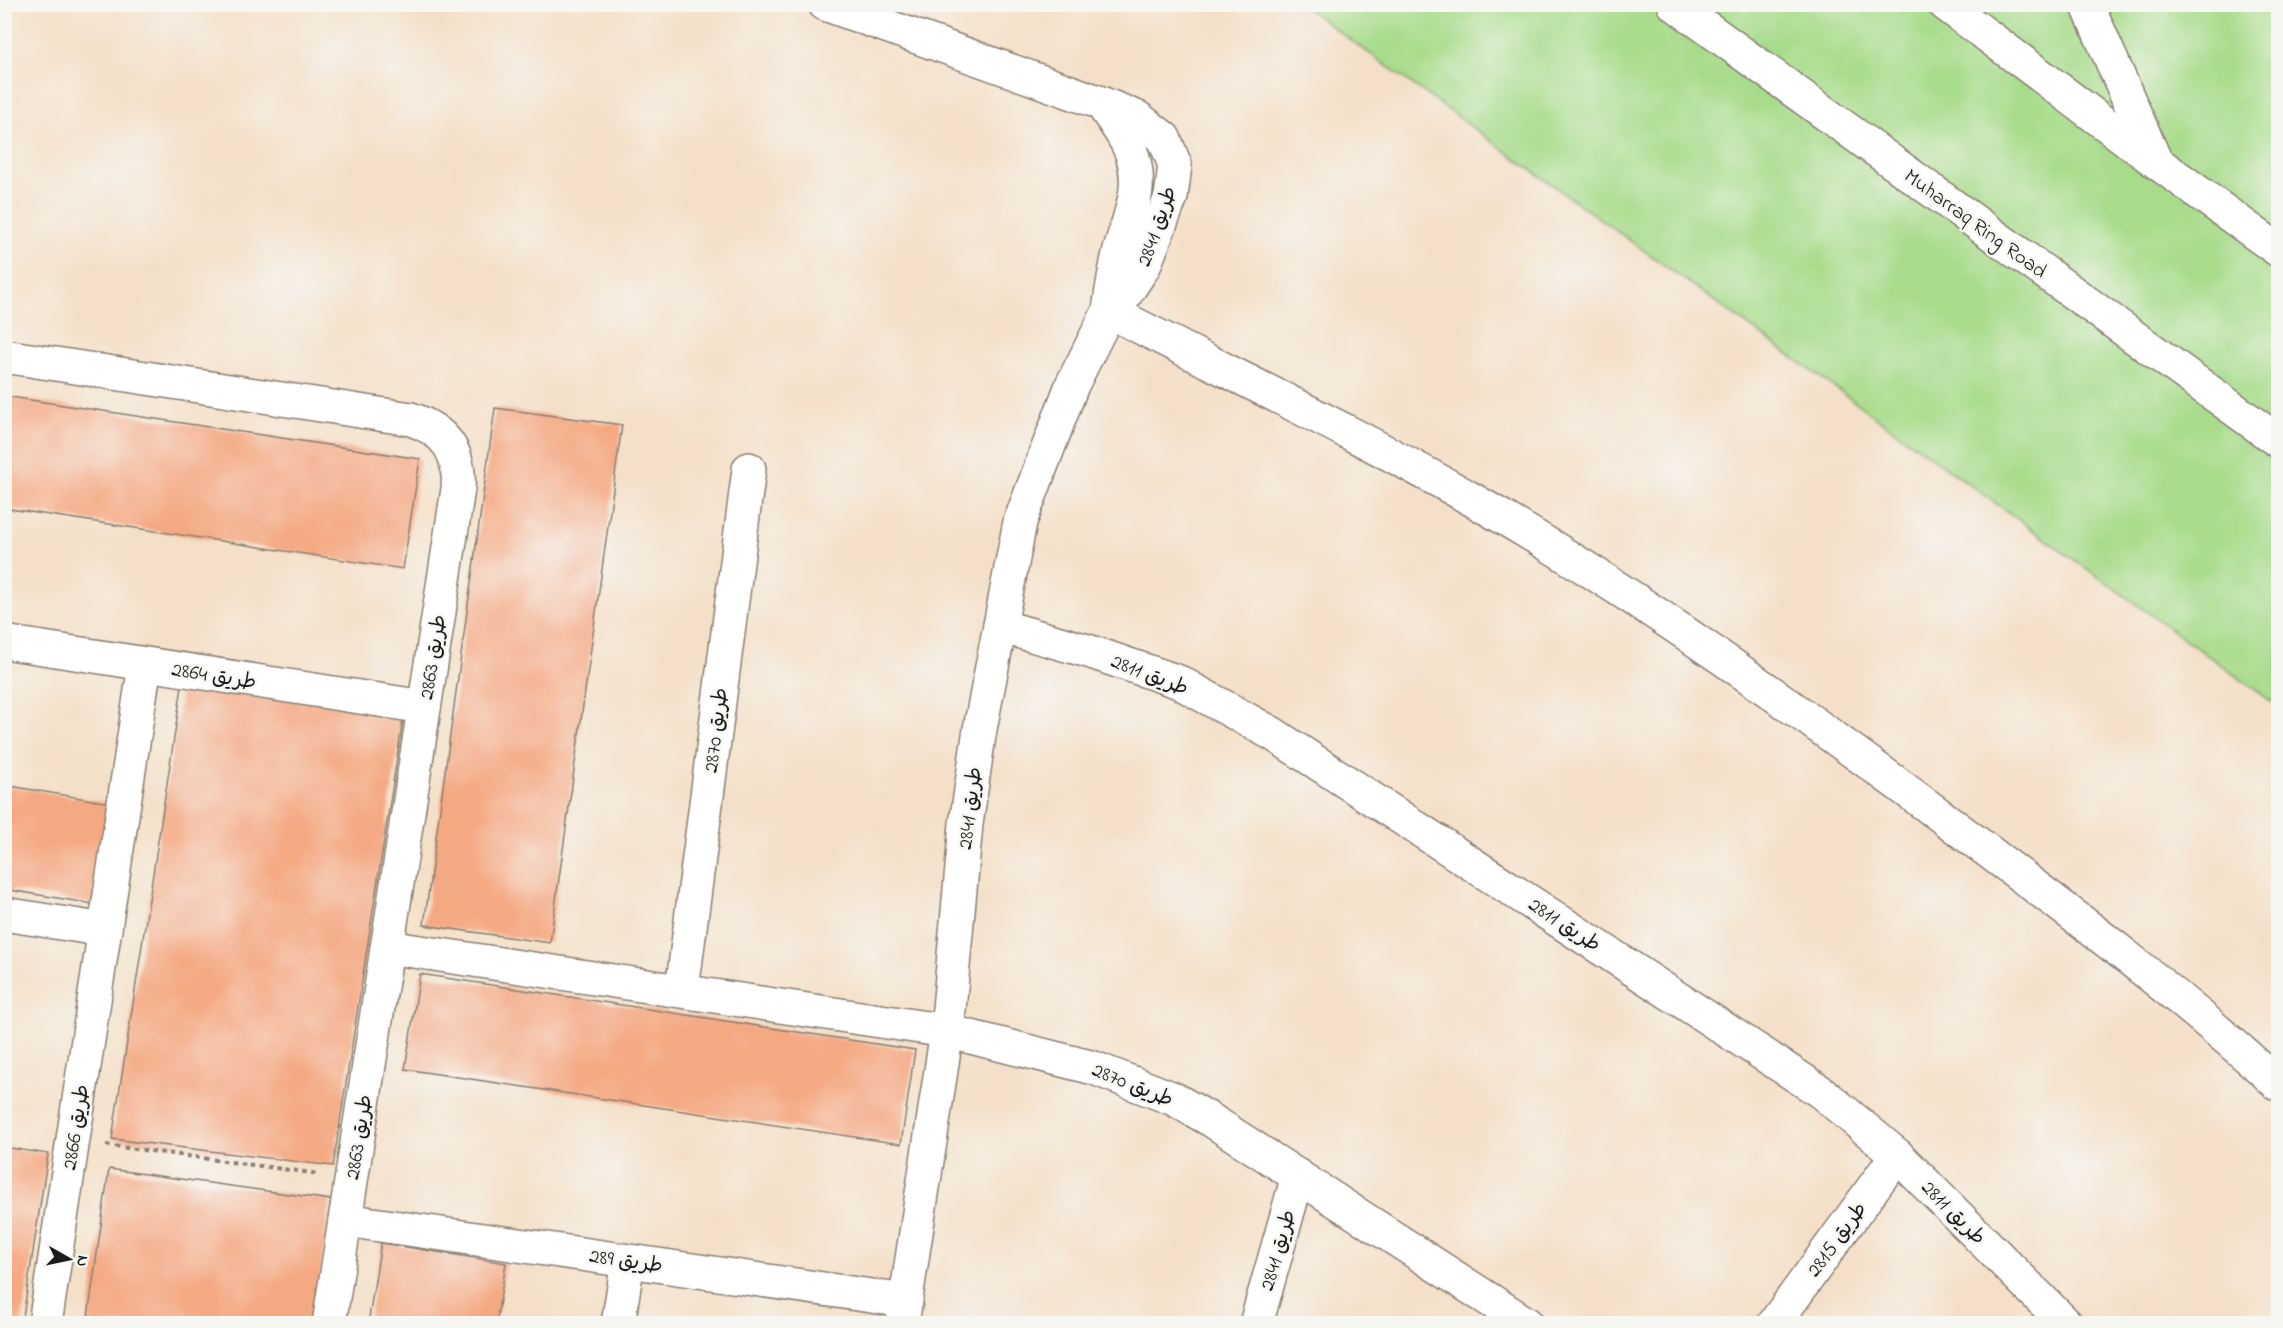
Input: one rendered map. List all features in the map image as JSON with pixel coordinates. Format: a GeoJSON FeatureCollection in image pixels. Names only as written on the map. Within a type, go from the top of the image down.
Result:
{"type":"FeatureCollection","features":[{"type":"Feature","properties":{"kind":"street","name":"طريق 2841"},"geometry":{"type":"LineString","coordinates":[[825,4],[1138,118],[1164,138],[1175,165],[1171,197],[1144,266],[1129,290],[1109,311],[1072,385],[1020,522],[980,729],[966,824],[947,1031],[904,1312]]}},
{"type":"Feature","properties":{"kind":"street","name":"Muharraq Ring Road"},"geometry":{"type":"LineString","coordinates":[[1674,4],[2278,441]]}},
{"type":"Feature","properties":{"kind":"street"},"geometry":{"type":"LineString","coordinates":[[1945,4],[2278,250]]}},
{"type":"Feature","properties":{"kind":"street"},"geometry":{"type":"LineString","coordinates":[[2087,4],[2156,161]]}},
{"type":"Feature","properties":{"kind":"street"},"geometry":{"type":"LineString","coordinates":[[1109,311],[1347,432],[1473,500],[1615,586],[1821,727],[2056,901],[2166,988],[2278,1084]]}},
{"type":"Feature","properties":{"kind":"street","name":"طريق 2863"},"geometry":{"type":"LineString","coordinates":[[4,356],[411,419],[426,424],[439,433],[449,444],[456,459],[459,474],[329,1323]]}},
{"type":"Feature","properties":{"kind":"street","name":"طريق 2870"},"geometry":{"type":"LineString","coordinates":[[682,990],[749,469]]}},
{"type":"Feature","properties":{"kind":"street","name":"طريق 2811"},"geometry":{"type":"LineString","coordinates":[[1000,626],[1088,651],[1179,682],[1273,734],[1821,1092],[1897,1155],[2066,1323]]}},
{"type":"Feature","properties":{"kind":"street","name":"طريق 2864"},"geometry":{"type":"LineString","coordinates":[[4,642],[424,707]]}},
{"type":"Feature","properties":{"kind":"street","name":"طريق 2866"},"geometry":{"type":"LineString","coordinates":[[45,1323],[145,664]]}},
{"type":"Feature","properties":{"kind":"street"},"geometry":{"type":"LineString","coordinates":[[4,915],[105,930]]}},
{"type":"Feature","properties":{"kind":"street","name":"طريق 2870"},"geometry":{"type":"LineString","coordinates":[[387,947],[947,1031],[1094,1068],[1174,1099],[1202,1115],[1527,1323]]}},
{"type":"Feature","properties":{"kind":"street","name":"طريق 2815"},"geometry":{"type":"LineString","coordinates":[[1774,1323],[1897,1155]]}},
{"type":"Feature","properties":{"kind":"street","name":"طريق 2841"},"geometry":{"type":"LineString","coordinates":[[1256,1323],[1298,1176]]}},
{"type":"Feature","properties":{"kind":"street","name":"طريق 289"},"geometry":{"type":"LineString","coordinates":[[345,1220],[628,1261],[904,1312]]}},
{"type":"Feature","properties":{"kind":"street"},"geometry":{"type":"LineString","coordinates":[[618,1323],[628,1261]]}},
{"type":"Feature","properties":{"kind":"path"},"geometry":{"type":"LineString","coordinates":[[73,1141],[352,1179]]}},
{"type":"Feature","properties":{"kind":"green space"},"geometry":{"type":"Polygon","coordinates":[[[1302,5],[2266,5],[2278,14],[2278,706],[1302,5]]]}},
{"type":"Feature","properties":{"kind":"building"},"geometry":{"type":"Polygon","coordinates":[[[4,396],[420,459],[403,569],[4,508],[4,396]]]}},
{"type":"Feature","properties":{"kind":"building"},"geometry":{"type":"Polygon","coordinates":[[[495,408],[622,425],[550,943],[424,925],[495,408]]]}},
{"type":"Feature","properties":{"kind":"building"},"geometry":{"type":"Polygon","coordinates":[[[183,680],[404,713],[333,1166],[112,1139],[183,680]]]}},
{"type":"Feature","properties":{"kind":"building"},"geometry":{"type":"Polygon","coordinates":[[[4,785],[122,805],[105,906],[4,889],[4,785]]]}},
{"type":"Feature","properties":{"kind":"building"},"geometry":{"type":"Polygon","coordinates":[[[420,974],[915,1050],[901,1144],[405,1069],[420,974]]]}},
{"type":"Feature","properties":{"kind":"building"},"geometry":{"type":"Polygon","coordinates":[[[4,1147],[48,1154],[22,1323],[4,1320],[4,1147]]]}},
{"type":"Feature","properties":{"kind":"building"},"geometry":{"type":"Polygon","coordinates":[[[109,1169],[331,1200],[313,1324],[87,1324],[109,1169]]]}},
{"type":"Feature","properties":{"kind":"building"},"geometry":{"type":"Polygon","coordinates":[[[381,1243],[506,1263],[496,1324],[368,1324],[381,1243]]]}}]}
